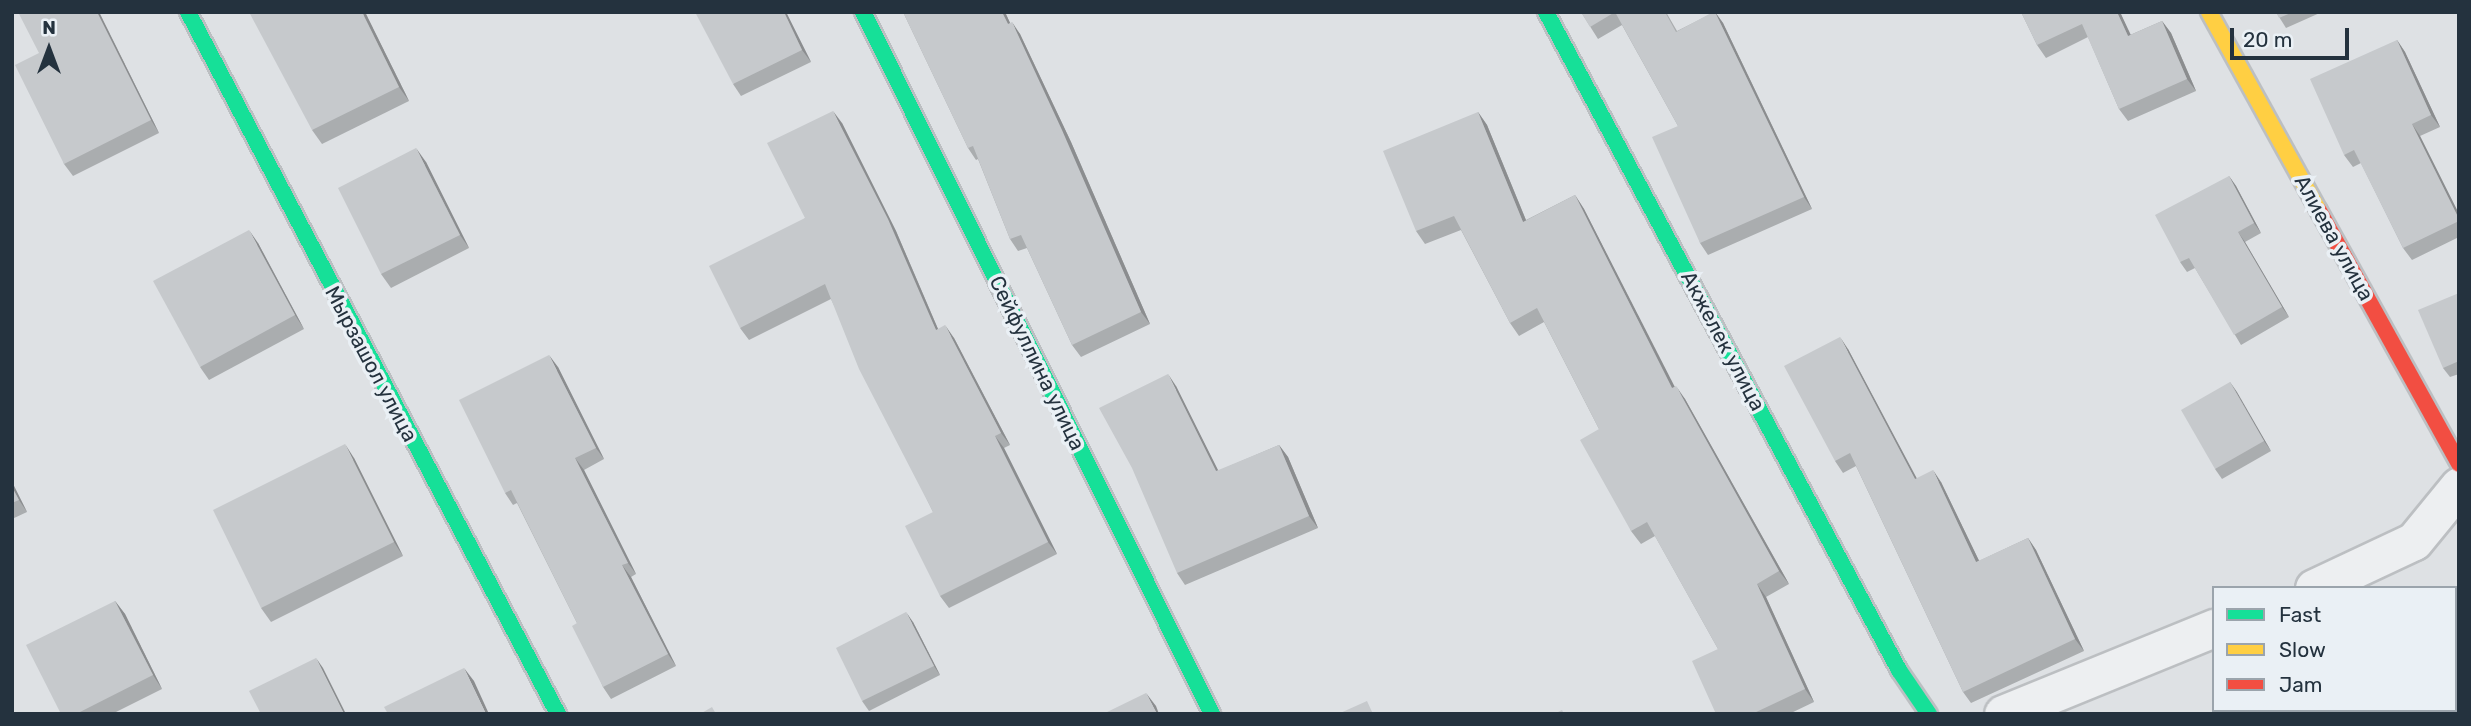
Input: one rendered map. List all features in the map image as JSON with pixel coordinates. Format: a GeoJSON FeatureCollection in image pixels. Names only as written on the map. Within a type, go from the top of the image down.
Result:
{"type":"FeatureCollection","features":[{"type":"Feature","properties":{"kind":"street","name":"Мырзашол улица"},"geometry":{"type":"LineString","coordinates":[[188,12],[558,714]]}},
{"type":"Feature","properties":{"kind":"street","name":"Сейфуллина улица"},"geometry":{"type":"LineString","coordinates":[[863,12],[1212,714]]}},
{"type":"Feature","properties":{"kind":"street","name":"Акжелек улица"},"geometry":{"type":"LineString","coordinates":[[1546,12],[1899,670],[1929,714]]}},
{"type":"Feature","properties":{"kind":"street","name":"Алиева улица"},"geometry":{"type":"LineString","coordinates":[[2209,12],[2459,464]]}},
{"type":"Feature","properties":{"kind":"street"},"geometry":{"type":"LineString","coordinates":[[2318,586],[2414,541],[2459,486]]}},
{"type":"Feature","properties":{"kind":"street"},"geometry":{"type":"LineString","coordinates":[[2003,714],[2212,629]]}},
{"type":"Feature","properties":{"kind":"building"},"geometry":{"type":"Polygon","coordinates":[[[18,12],[97,12],[151,120],[64,164],[15,65],[39,53],[18,12]]]}},
{"type":"Feature","properties":{"kind":"building"},"geometry":{"type":"Polygon","coordinates":[[[249,12],[362,12],[399,87],[312,130],[249,12]]]}},
{"type":"Feature","properties":{"kind":"building"},"geometry":{"type":"Polygon","coordinates":[[[695,12],[784,12],[802,50],[733,84],[695,12]]]}},
{"type":"Feature","properties":{"kind":"building"},"geometry":{"type":"Polygon","coordinates":[[[903,12],[1002,12],[1008,24],[1012,22],[1141,312],[1072,345],[1021,235],[1010,239],[973,146],[968,148],[903,12]]]}},
{"type":"Feature","properties":{"kind":"building"},"geometry":{"type":"Polygon","coordinates":[[[1581,12],[1615,12],[1590,27],[1581,12]]]}},
{"type":"Feature","properties":{"kind":"building"},"geometry":{"type":"Polygon","coordinates":[[[1615,12],[1665,12],[1676,32],[1715,12],[1804,197],[1700,243],[1652,137],[1678,126],[1615,12]]]}},
{"type":"Feature","properties":{"kind":"building"},"geometry":{"type":"Polygon","coordinates":[[[2021,12],[2117,12],[2128,36],[2162,21],[2187,79],[2119,109],[2082,24],[2037,45],[2021,12]]]}},
{"type":"Feature","properties":{"kind":"building"},"geometry":{"type":"Polygon","coordinates":[[[2276,12],[2293,12],[2279,18],[2276,12]]]}},
{"type":"Feature","properties":{"kind":"building"},"geometry":{"type":"Polygon","coordinates":[[[2397,40],[2431,115],[2412,124],[2459,219],[2403,248],[2354,150],[2344,155],[2310,79],[2397,40]]]}},
{"type":"Feature","properties":{"kind":"building"},"geometry":{"type":"Polygon","coordinates":[[[833,111],[888,219],[936,330],[945,325],[1001,433],[995,436],[1048,542],[940,596],[905,526],[933,512],[859,369],[825,284],[740,328],[709,266],[805,218],[767,143],[833,111]]]}},
{"type":"Feature","properties":{"kind":"building"},"geometry":{"type":"Polygon","coordinates":[[[1478,112],[1523,222],[1575,195],[1672,388],[1676,386],[1779,571],[1757,584],[1805,689],[1752,714],[1716,714],[1692,661],[1718,649],[1647,522],[1631,531],[1580,440],[1599,429],[1537,308],[1510,323],[1454,216],[1416,231],[1383,151],[1478,112]]]}},
{"type":"Feature","properties":{"kind":"building"},"geometry":{"type":"Polygon","coordinates":[[[416,148],[460,235],[381,274],[338,188],[416,148]]]}},
{"type":"Feature","properties":{"kind":"building"},"geometry":{"type":"Polygon","coordinates":[[[2229,176],[2254,223],[2238,232],[2282,307],[2234,335],[2189,258],[2180,262],[2155,215],[2229,176]]]}},
{"type":"Feature","properties":{"kind":"building"},"geometry":{"type":"Polygon","coordinates":[[[249,230],[295,315],[200,367],[153,281],[249,230]]]}},
{"type":"Feature","properties":{"kind":"building"},"geometry":{"type":"Polygon","coordinates":[[[2459,293],[2459,361],[2443,368],[2418,310],[2459,293]]]}},
{"type":"Feature","properties":{"kind":"building"},"geometry":{"type":"Polygon","coordinates":[[[1840,337],[1915,479],[1933,470],[1976,562],[2028,538],[2075,639],[1963,692],[1850,453],[1835,461],[1784,366],[1840,337]]]}},
{"type":"Feature","properties":{"kind":"building"},"geometry":{"type":"Polygon","coordinates":[[[549,355],[596,448],[575,458],[628,563],[622,565],[668,654],[603,687],[572,626],[577,623],[511,490],[505,493],[459,400],[549,355]]]}},
{"type":"Feature","properties":{"kind":"building"},"geometry":{"type":"Polygon","coordinates":[[[1168,374],[1216,471],[1279,445],[1309,516],[1177,573],[1132,468],[1099,408],[1168,374]]]}},
{"type":"Feature","properties":{"kind":"building"},"geometry":{"type":"Polygon","coordinates":[[[2230,382],[2264,441],[2215,469],[2181,410],[2230,382]]]}},
{"type":"Feature","properties":{"kind":"building"},"geometry":{"type":"Polygon","coordinates":[[[345,444],[394,542],[261,608],[213,510],[345,444]]]}},
{"type":"Feature","properties":{"kind":"building"},"geometry":{"type":"Polygon","coordinates":[[[12,487],[19,500],[12,503],[12,487]]]}},
{"type":"Feature","properties":{"kind":"building"},"geometry":{"type":"Polygon","coordinates":[[[115,601],[153,675],[76,714],[61,714],[26,645],[115,601]]]}},
{"type":"Feature","properties":{"kind":"building"},"geometry":{"type":"Polygon","coordinates":[[[906,612],[934,666],[862,701],[836,648],[906,612]]]}},
{"type":"Feature","properties":{"kind":"building"},"geometry":{"type":"Polygon","coordinates":[[[316,658],[344,714],[261,714],[249,691],[316,658]]]}},
{"type":"Feature","properties":{"kind":"building"},"geometry":{"type":"Polygon","coordinates":[[[464,668],[486,714],[388,714],[384,707],[464,668]]]}},
{"type":"Feature","properties":{"kind":"building"},"geometry":{"type":"Polygon","coordinates":[[[1146,693],[1157,714],[1103,714],[1146,693]]]}},
{"type":"Feature","properties":{"kind":"building"},"geometry":{"type":"Polygon","coordinates":[[[1367,701],[1373,714],[1338,714],[1367,701]]]}},
{"type":"Feature","properties":{"kind":"building"},"geometry":{"type":"Polygon","coordinates":[[[712,707],[716,714],[700,714],[712,707]]]}},
{"type":"Feature","properties":{"kind":"traffic: fast"},"geometry":{"type":"LineString","coordinates":[[188,12],[558,714]]}},
{"type":"Feature","properties":{"kind":"traffic: fast"},"geometry":{"type":"LineString","coordinates":[[863,12],[1212,714]]}},
{"type":"Feature","properties":{"kind":"traffic: fast"},"geometry":{"type":"LineString","coordinates":[[1546,12],[1899,670],[1929,714]]}},
{"type":"Feature","properties":{"kind":"traffic: slow"},"geometry":{"type":"LineString","coordinates":[[2209,12],[2319,211]]}},
{"type":"Feature","properties":{"kind":"traffic: jam"},"geometry":{"type":"LineString","coordinates":[[2319,211],[2459,464]]}}]}
